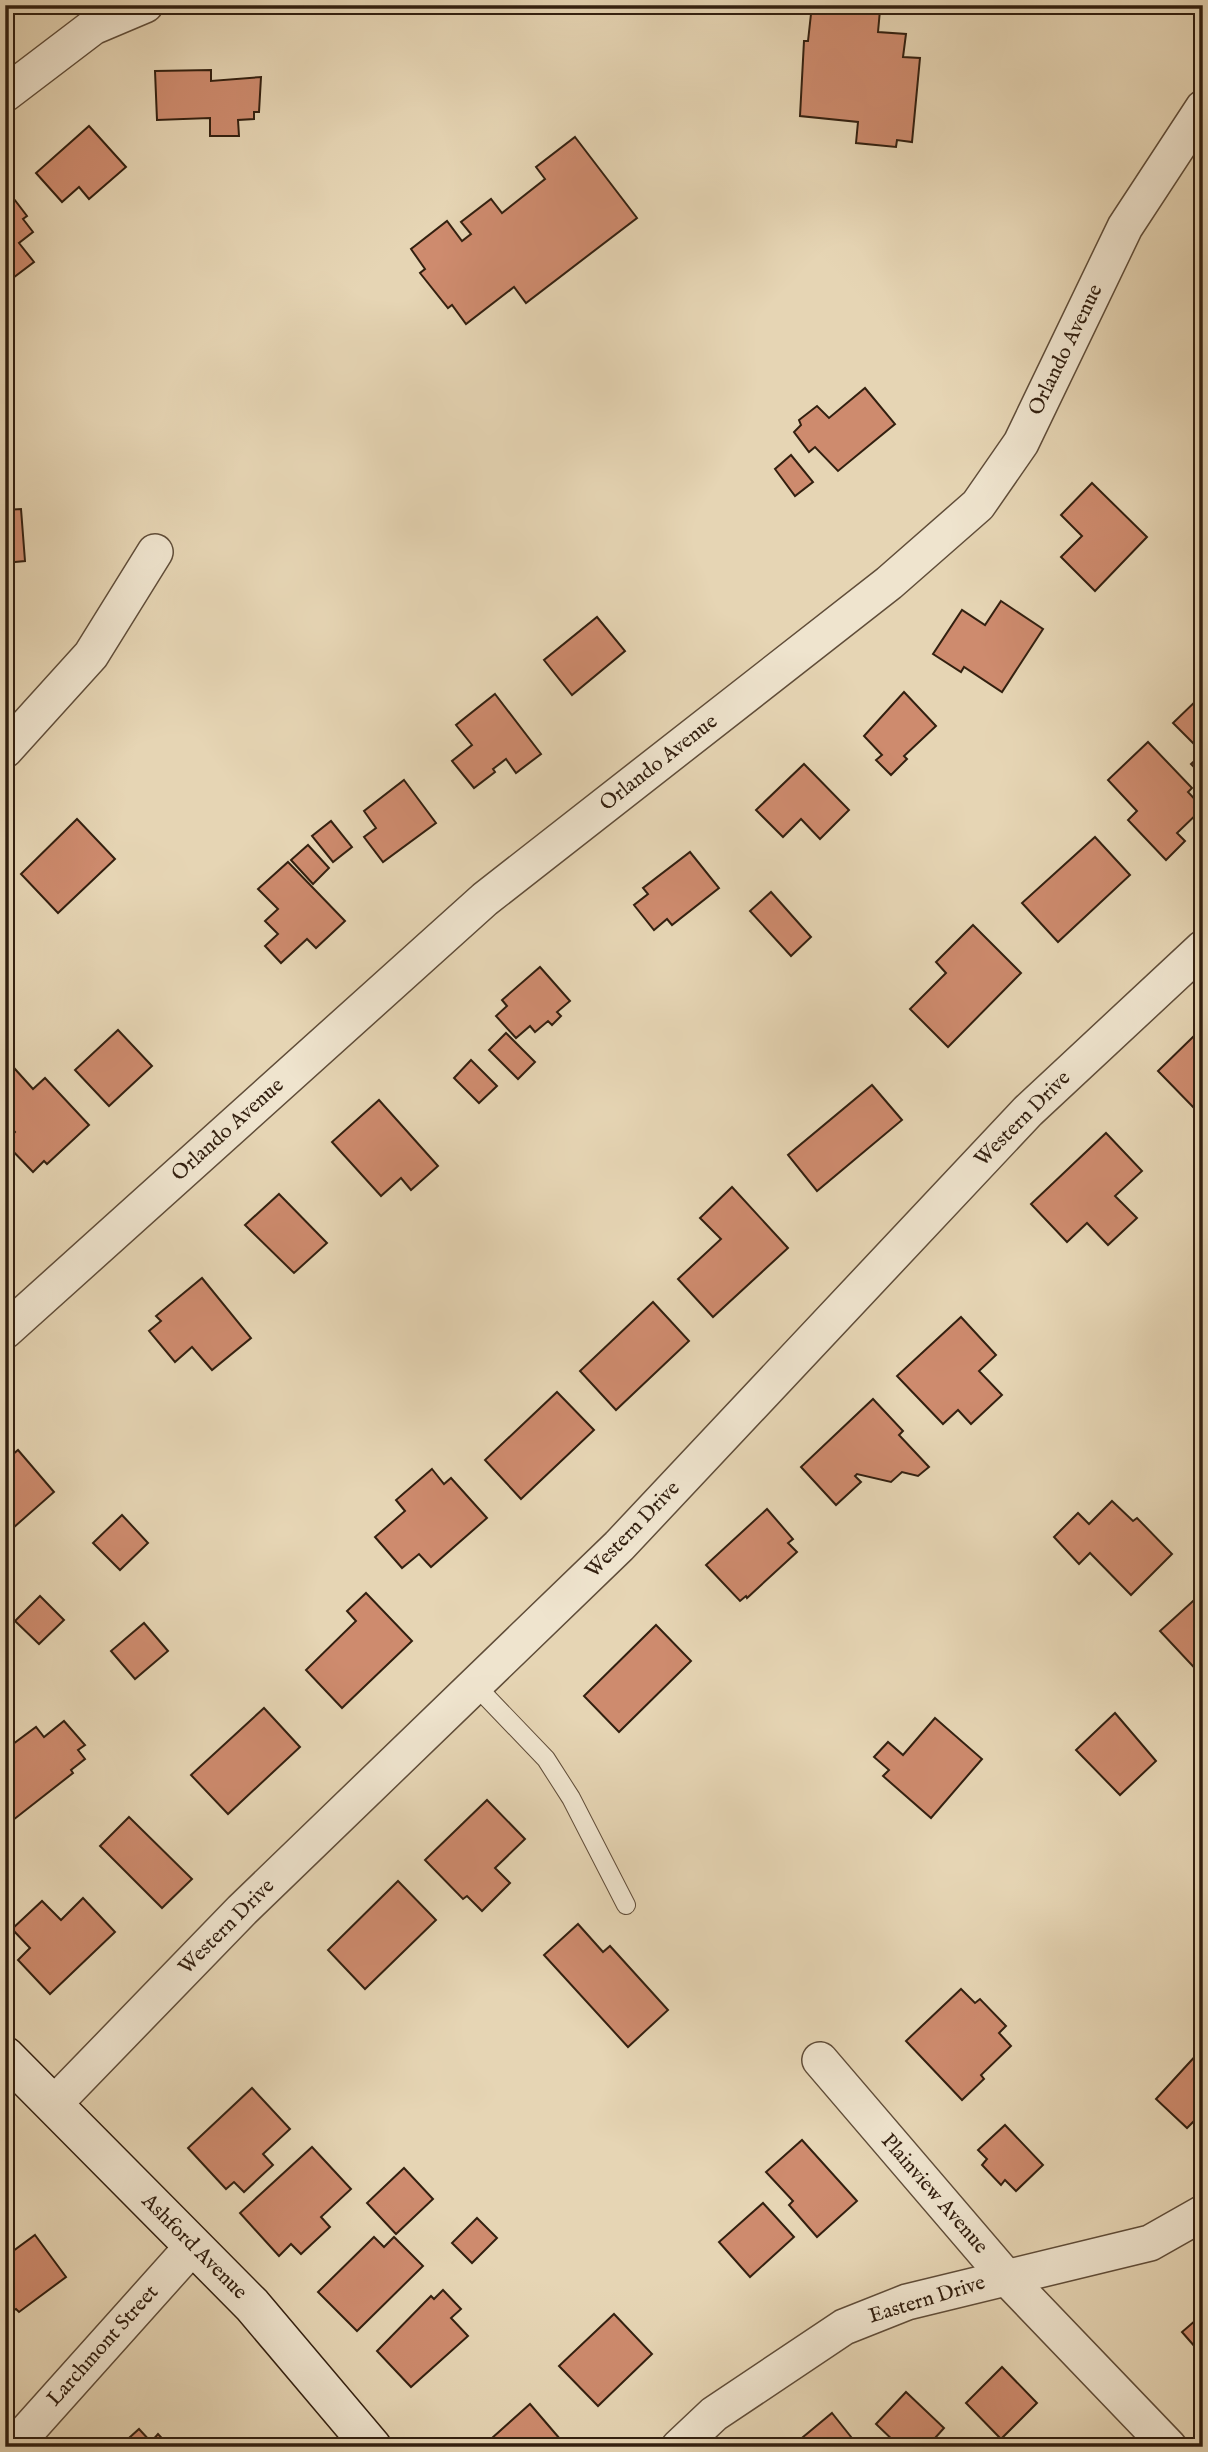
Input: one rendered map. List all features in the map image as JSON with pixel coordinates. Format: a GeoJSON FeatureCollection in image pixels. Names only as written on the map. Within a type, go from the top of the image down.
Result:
{"type":"FeatureCollection","features":[{"type":"Feature","properties":{"kind":"main road","name":"Ashford Avenue"},"geometry":{"type":"LineString","coordinates":[[5,2056],[252,2305],[372,2447]]}},
{"type":"Feature","properties":{"kind":"street"},"geometry":{"type":"LineString","coordinates":[[5,94],[93,27],[145,5]]}},
{"type":"Feature","properties":{"kind":"street","name":"Orlando Avenue"},"geometry":{"type":"LineString","coordinates":[[5,1331],[485,899],[889,583],[978,505],[1021,443],[1125,227],[1203,108]]}},
{"type":"Feature","properties":{"kind":"street"},"geometry":{"type":"LineString","coordinates":[[5,750],[91,656],[155,552]]}},
{"type":"Feature","properties":{"kind":"street","name":"Western Drive"},"geometry":{"type":"LineString","coordinates":[[53,2105],[242,1910],[619,1546],[1028,1111],[1203,948]]}},
{"type":"Feature","properties":{"kind":"street","name":"Plainview Avenue"},"geometry":{"type":"LineString","coordinates":[[820,2060],[1005,2276],[1169,2447]]}},
{"type":"Feature","properties":{"kind":"street","name":"Eastern Drive"},"geometry":{"type":"LineString","coordinates":[[679,2447],[714,2414],[844,2327],[907,2302],[1005,2276],[1150,2244],[1203,2213]]}},
{"type":"Feature","properties":{"kind":"street","name":"Larchmont Street"},"geometry":{"type":"LineString","coordinates":[[13,2447],[193,2246]]}},
{"type":"Feature","properties":{"kind":"lane"},"geometry":{"type":"LineString","coordinates":[[476,1686],[546,1759],[571,1798],[626,1905]]}},
{"type":"Feature","properties":{"kind":"building"},"geometry":{"type":"Polygon","coordinates":[[[812,5],[880,10],[878,32],[906,34],[903,57],[920,58],[912,142],[897,140],[896,147],[856,143],[858,122],[800,116],[804,41],[808,41],[812,5]]]}},
{"type":"Feature","properties":{"kind":"building"},"geometry":{"type":"Polygon","coordinates":[[[211,70],[211,81],[261,77],[259,112],[254,112],[254,119],[238,120],[239,136],[210,136],[210,118],[157,120],[155,71],[211,70]]]}},
{"type":"Feature","properties":{"kind":"building"},"geometry":{"type":"Polygon","coordinates":[[[89,126],[126,167],[89,199],[79,187],[62,202],[36,173],[89,126]]]}},
{"type":"Feature","properties":{"kind":"building"},"geometry":{"type":"Polygon","coordinates":[[[575,137],[637,218],[526,303],[514,287],[466,324],[452,305],[448,308],[420,273],[425,269],[411,249],[447,221],[462,241],[471,234],[461,222],[491,199],[502,213],[545,179],[536,167],[575,137]]]}},
{"type":"Feature","properties":{"kind":"building"},"geometry":{"type":"Polygon","coordinates":[[[11,195],[27,216],[23,219],[33,232],[19,243],[34,262],[5,284],[5,199],[11,195]]]}},
{"type":"Feature","properties":{"kind":"building"},"geometry":{"type":"Polygon","coordinates":[[[865,388],[895,424],[838,471],[815,447],[809,452],[794,432],[801,425],[799,420],[817,406],[829,418],[865,388]]]}},
{"type":"Feature","properties":{"kind":"building"},"geometry":{"type":"Polygon","coordinates":[[[791,455],[813,482],[795,496],[775,469],[791,455]]]}},
{"type":"Feature","properties":{"kind":"building"},"geometry":{"type":"Polygon","coordinates":[[[1092,483],[1147,537],[1095,591],[1061,557],[1082,536],[1061,515],[1092,483]]]}},
{"type":"Feature","properties":{"kind":"building"},"geometry":{"type":"Polygon","coordinates":[[[21,509],[25,561],[5,563],[5,510],[21,509]]]}},
{"type":"Feature","properties":{"kind":"building"},"geometry":{"type":"Polygon","coordinates":[[[1001,601],[1043,629],[1002,692],[964,667],[961,672],[933,654],[962,610],[985,625],[1001,601]]]}},
{"type":"Feature","properties":{"kind":"building"},"geometry":{"type":"Polygon","coordinates":[[[597,617],[625,651],[572,695],[544,660],[597,617]]]}},
{"type":"Feature","properties":{"kind":"building"},"geometry":{"type":"Polygon","coordinates":[[[904,692],[936,726],[904,756],[907,759],[891,775],[876,760],[882,755],[864,736],[904,692]]]}},
{"type":"Feature","properties":{"kind":"building"},"geometry":{"type":"Polygon","coordinates":[[[495,694],[541,754],[516,773],[506,759],[493,769],[495,772],[474,788],[452,761],[472,745],[456,725],[495,694]]]}},
{"type":"Feature","properties":{"kind":"building"},"geometry":{"type":"Polygon","coordinates":[[[1203,694],[1203,753],[1173,723],[1203,694]]]}},
{"type":"Feature","properties":{"kind":"building"},"geometry":{"type":"Polygon","coordinates":[[[1148,742],[1192,788],[1188,792],[1203,808],[1177,833],[1185,841],[1166,860],[1128,820],[1137,811],[1108,780],[1148,742]]]}},
{"type":"Feature","properties":{"kind":"building"},"geometry":{"type":"Polygon","coordinates":[[[1203,753],[1203,776],[1191,764],[1203,753]]]}},
{"type":"Feature","properties":{"kind":"building"},"geometry":{"type":"Polygon","coordinates":[[[804,764],[849,810],[820,839],[801,819],[783,837],[756,810],[804,764]]]}},
{"type":"Feature","properties":{"kind":"building"},"geometry":{"type":"Polygon","coordinates":[[[404,780],[436,823],[383,862],[364,837],[376,828],[364,811],[404,780]]]}},
{"type":"Feature","properties":{"kind":"building"},"geometry":{"type":"Polygon","coordinates":[[[77,819],[115,859],[58,913],[21,874],[77,819]]]}},
{"type":"Feature","properties":{"kind":"building"},"geometry":{"type":"Polygon","coordinates":[[[331,821],[352,847],[333,862],[312,836],[331,821]]]}},
{"type":"Feature","properties":{"kind":"building"},"geometry":{"type":"Polygon","coordinates":[[[1095,837],[1130,875],[1058,942],[1022,903],[1095,837]]]}},
{"type":"Feature","properties":{"kind":"building"},"geometry":{"type":"Polygon","coordinates":[[[308,845],[329,868],[313,884],[291,860],[308,845]]]}},
{"type":"Feature","properties":{"kind":"building"},"geometry":{"type":"Polygon","coordinates":[[[690,852],[719,888],[672,925],[667,919],[654,930],[634,905],[648,894],[643,888],[690,852]]]}},
{"type":"Feature","properties":{"kind":"building"},"geometry":{"type":"Polygon","coordinates":[[[288,862],[345,921],[316,948],[307,939],[281,963],[265,946],[278,934],[265,921],[278,909],[258,889],[288,862]]]}},
{"type":"Feature","properties":{"kind":"building"},"geometry":{"type":"Polygon","coordinates":[[[771,892],[811,937],[791,956],[750,911],[771,892]]]}},
{"type":"Feature","properties":{"kind":"building"},"geometry":{"type":"Polygon","coordinates":[[[973,925],[1021,973],[948,1047],[910,1009],[946,973],[936,962],[973,925]]]}},
{"type":"Feature","properties":{"kind":"building"},"geometry":{"type":"Polygon","coordinates":[[[540,967],[570,1001],[557,1012],[561,1016],[552,1025],[548,1021],[535,1032],[530,1026],[516,1038],[496,1016],[507,1006],[502,1000],[540,967]]]}},
{"type":"Feature","properties":{"kind":"building"},"geometry":{"type":"Polygon","coordinates":[[[118,1030],[152,1066],[109,1106],[75,1070],[118,1030]]]}},
{"type":"Feature","properties":{"kind":"building"},"geometry":{"type":"Polygon","coordinates":[[[506,1033],[535,1062],[518,1079],[489,1050],[506,1033]]]}},
{"type":"Feature","properties":{"kind":"building"},"geometry":{"type":"Polygon","coordinates":[[[1195,1035],[1203,1044],[1203,1105],[1197,1111],[1158,1071],[1195,1035]]]}},
{"type":"Feature","properties":{"kind":"building"},"geometry":{"type":"Polygon","coordinates":[[[471,1060],[497,1086],[479,1103],[454,1078],[471,1060]]]}},
{"type":"Feature","properties":{"kind":"building"},"geometry":{"type":"Polygon","coordinates":[[[15,1069],[33,1089],[45,1078],[89,1125],[47,1164],[44,1161],[33,1172],[5,1143],[15,1132],[5,1121],[5,1078],[15,1069]]]}},
{"type":"Feature","properties":{"kind":"building"},"geometry":{"type":"Polygon","coordinates":[[[872,1085],[902,1120],[817,1191],[788,1155],[872,1085]]]}},
{"type":"Feature","properties":{"kind":"building"},"geometry":{"type":"Polygon","coordinates":[[[379,1100],[438,1166],[411,1190],[401,1178],[381,1196],[332,1142],[379,1100]]]}},
{"type":"Feature","properties":{"kind":"building"},"geometry":{"type":"Polygon","coordinates":[[[1106,1133],[1142,1171],[1115,1196],[1137,1218],[1108,1245],[1087,1223],[1067,1242],[1031,1204],[1106,1133]]]}},
{"type":"Feature","properties":{"kind":"building"},"geometry":{"type":"Polygon","coordinates":[[[732,1187],[788,1248],[713,1317],[678,1279],[721,1239],[700,1218],[732,1187]]]}},
{"type":"Feature","properties":{"kind":"building"},"geometry":{"type":"Polygon","coordinates":[[[279,1194],[327,1243],[294,1273],[245,1225],[279,1194]]]}},
{"type":"Feature","properties":{"kind":"building"},"geometry":{"type":"Polygon","coordinates":[[[202,1278],[251,1338],[212,1370],[192,1347],[175,1362],[149,1331],[161,1321],[156,1316],[202,1278]]]}},
{"type":"Feature","properties":{"kind":"building"},"geometry":{"type":"Polygon","coordinates":[[[653,1302],[689,1341],[616,1410],[580,1371],[653,1302]]]}},
{"type":"Feature","properties":{"kind":"building"},"geometry":{"type":"Polygon","coordinates":[[[961,1317],[996,1355],[979,1371],[1002,1395],[971,1424],[958,1410],[943,1424],[897,1376],[961,1317]]]}},
{"type":"Feature","properties":{"kind":"building"},"geometry":{"type":"Polygon","coordinates":[[[557,1392],[594,1430],[521,1499],[485,1460],[557,1392]]]}},
{"type":"Feature","properties":{"kind":"building"},"geometry":{"type":"Polygon","coordinates":[[[873,1399],[903,1431],[899,1435],[929,1467],[918,1476],[902,1472],[891,1482],[857,1474],[855,1476],[861,1482],[836,1505],[801,1467],[873,1399]]]}},
{"type":"Feature","properties":{"kind":"building"},"geometry":{"type":"Polygon","coordinates":[[[18,1450],[54,1492],[13,1528],[5,1518],[5,1461],[18,1450]]]}},
{"type":"Feature","properties":{"kind":"building"},"geometry":{"type":"Polygon","coordinates":[[[432,1469],[444,1484],[451,1478],[487,1518],[431,1567],[419,1554],[402,1568],[375,1537],[405,1511],[396,1500],[432,1469]]]}},
{"type":"Feature","properties":{"kind":"building"},"geometry":{"type":"Polygon","coordinates":[[[1112,1501],[1133,1521],[1137,1518],[1172,1554],[1131,1595],[1090,1553],[1079,1564],[1054,1537],[1078,1513],[1089,1524],[1112,1501]]]}},
{"type":"Feature","properties":{"kind":"building"},"geometry":{"type":"Polygon","coordinates":[[[767,1509],[793,1539],[788,1543],[797,1552],[747,1598],[746,1596],[740,1601],[706,1565],[767,1509]]]}},
{"type":"Feature","properties":{"kind":"building"},"geometry":{"type":"Polygon","coordinates":[[[122,1515],[148,1543],[120,1570],[93,1543],[122,1515]]]}},
{"type":"Feature","properties":{"kind":"building"},"geometry":{"type":"Polygon","coordinates":[[[1203,1592],[1203,1677],[1160,1631],[1203,1592]]]}},
{"type":"Feature","properties":{"kind":"building"},"geometry":{"type":"Polygon","coordinates":[[[366,1593],[412,1641],[342,1708],[306,1670],[356,1621],[347,1611],[366,1593]]]}},
{"type":"Feature","properties":{"kind":"building"},"geometry":{"type":"Polygon","coordinates":[[[40,1596],[64,1620],[39,1644],[15,1621],[40,1596]]]}},
{"type":"Feature","properties":{"kind":"building"},"geometry":{"type":"Polygon","coordinates":[[[144,1623],[168,1651],[135,1679],[111,1651],[144,1623]]]}},
{"type":"Feature","properties":{"kind":"building"},"geometry":{"type":"Polygon","coordinates":[[[656,1625],[691,1661],[619,1732],[584,1696],[656,1625]]]}},
{"type":"Feature","properties":{"kind":"building"},"geometry":{"type":"Polygon","coordinates":[[[264,1708],[300,1747],[228,1814],[191,1775],[264,1708]]]}},
{"type":"Feature","properties":{"kind":"building"},"geometry":{"type":"Polygon","coordinates":[[[1115,1713],[1156,1761],[1120,1795],[1076,1750],[1115,1713]]]}},
{"type":"Feature","properties":{"kind":"building"},"geometry":{"type":"Polygon","coordinates":[[[935,1718],[982,1759],[931,1818],[883,1776],[889,1770],[874,1757],[888,1742],[903,1755],[935,1718]]]}},
{"type":"Feature","properties":{"kind":"building"},"geometry":{"type":"Polygon","coordinates":[[[64,1721],[85,1745],[78,1750],[85,1759],[71,1770],[73,1773],[8,1824],[5,1821],[5,1750],[36,1727],[44,1737],[64,1721]]]}},
{"type":"Feature","properties":{"kind":"building"},"geometry":{"type":"Polygon","coordinates":[[[487,1800],[525,1839],[495,1868],[510,1883],[482,1911],[467,1896],[463,1899],[425,1860],[487,1800]]]}},
{"type":"Feature","properties":{"kind":"building"},"geometry":{"type":"Polygon","coordinates":[[[129,1817],[192,1879],[162,1908],[100,1846],[129,1817]]]}},
{"type":"Feature","properties":{"kind":"building"},"geometry":{"type":"Polygon","coordinates":[[[398,1881],[436,1920],[365,1989],[328,1950],[398,1881]]]}},
{"type":"Feature","properties":{"kind":"building"},"geometry":{"type":"Polygon","coordinates":[[[83,1898],[115,1932],[50,1994],[18,1960],[30,1948],[12,1929],[42,1901],[61,1920],[83,1898]]]}},
{"type":"Feature","properties":{"kind":"building"},"geometry":{"type":"Polygon","coordinates":[[[578,1924],[603,1952],[610,1946],[668,2010],[628,2047],[544,1955],[578,1924]]]}},
{"type":"Feature","properties":{"kind":"building"},"geometry":{"type":"Polygon","coordinates":[[[961,1989],[975,2003],[980,1999],[1006,2026],[999,2033],[1011,2046],[981,2075],[984,2079],[962,2100],[906,2041],[961,1989]]]}},
{"type":"Feature","properties":{"kind":"building"},"geometry":{"type":"Polygon","coordinates":[[[1199,2052],[1203,2056],[1203,2112],[1187,2128],[1156,2099],[1199,2052]]]}},
{"type":"Feature","properties":{"kind":"building"},"geometry":{"type":"Polygon","coordinates":[[[252,2088],[290,2129],[263,2154],[273,2165],[244,2192],[234,2182],[226,2189],[188,2148],[252,2088]]]}},
{"type":"Feature","properties":{"kind":"building"},"geometry":{"type":"Polygon","coordinates":[[[1005,2125],[1043,2165],[1016,2191],[1005,2180],[1001,2185],[982,2165],[987,2159],[978,2150],[1005,2125]]]}},
{"type":"Feature","properties":{"kind":"building"},"geometry":{"type":"Polygon","coordinates":[[[802,2140],[857,2201],[817,2237],[789,2205],[793,2201],[766,2172],[802,2140]]]}},
{"type":"Feature","properties":{"kind":"building"},"geometry":{"type":"Polygon","coordinates":[[[312,2147],[351,2189],[321,2217],[330,2227],[301,2254],[291,2244],[279,2256],[240,2213],[312,2147]]]}},
{"type":"Feature","properties":{"kind":"building"},"geometry":{"type":"Polygon","coordinates":[[[404,2168],[433,2199],[396,2234],[367,2203],[404,2168]]]}},
{"type":"Feature","properties":{"kind":"building"},"geometry":{"type":"Polygon","coordinates":[[[763,2203],[794,2237],[750,2277],[719,2242],[763,2203]]]}},
{"type":"Feature","properties":{"kind":"building"},"geometry":{"type":"Polygon","coordinates":[[[477,2218],[497,2238],[472,2263],[452,2243],[477,2218]]]}},
{"type":"Feature","properties":{"kind":"building"},"geometry":{"type":"Polygon","coordinates":[[[35,2235],[66,2277],[19,2312],[16,2309],[5,2313],[5,2257],[35,2235]]]}},
{"type":"Feature","properties":{"kind":"building"},"geometry":{"type":"Polygon","coordinates":[[[374,2237],[384,2247],[394,2237],[423,2266],[357,2331],[318,2292],[374,2237]]]}},
{"type":"Feature","properties":{"kind":"building"},"geometry":{"type":"Polygon","coordinates":[[[443,2290],[461,2309],[451,2318],[468,2336],[411,2387],[377,2351],[431,2296],[434,2299],[443,2290]]]}},
{"type":"Feature","properties":{"kind":"building"},"geometry":{"type":"Polygon","coordinates":[[[614,2314],[652,2354],[598,2406],[559,2366],[614,2314]]]}},
{"type":"Feature","properties":{"kind":"building"},"geometry":{"type":"Polygon","coordinates":[[[1203,2314],[1203,2356],[1182,2332],[1203,2314]]]}},
{"type":"Feature","properties":{"kind":"building"},"geometry":{"type":"Polygon","coordinates":[[[1002,2367],[1037,2403],[1001,2439],[966,2403],[1002,2367]]]}},
{"type":"Feature","properties":{"kind":"building"},"geometry":{"type":"Polygon","coordinates":[[[906,2392],[944,2428],[927,2447],[900,2447],[876,2424],[906,2392]]]}},
{"type":"Feature","properties":{"kind":"building"},"geometry":{"type":"Polygon","coordinates":[[[530,2404],[560,2439],[551,2447],[482,2447],[530,2404]]]}},
{"type":"Feature","properties":{"kind":"building"},"geometry":{"type":"Polygon","coordinates":[[[832,2413],[859,2447],[791,2447],[832,2413]]]}},
{"type":"Feature","properties":{"kind":"building"},"geometry":{"type":"Polygon","coordinates":[[[139,2429],[151,2442],[158,2434],[170,2447],[119,2447],[139,2429]]]}}]}
